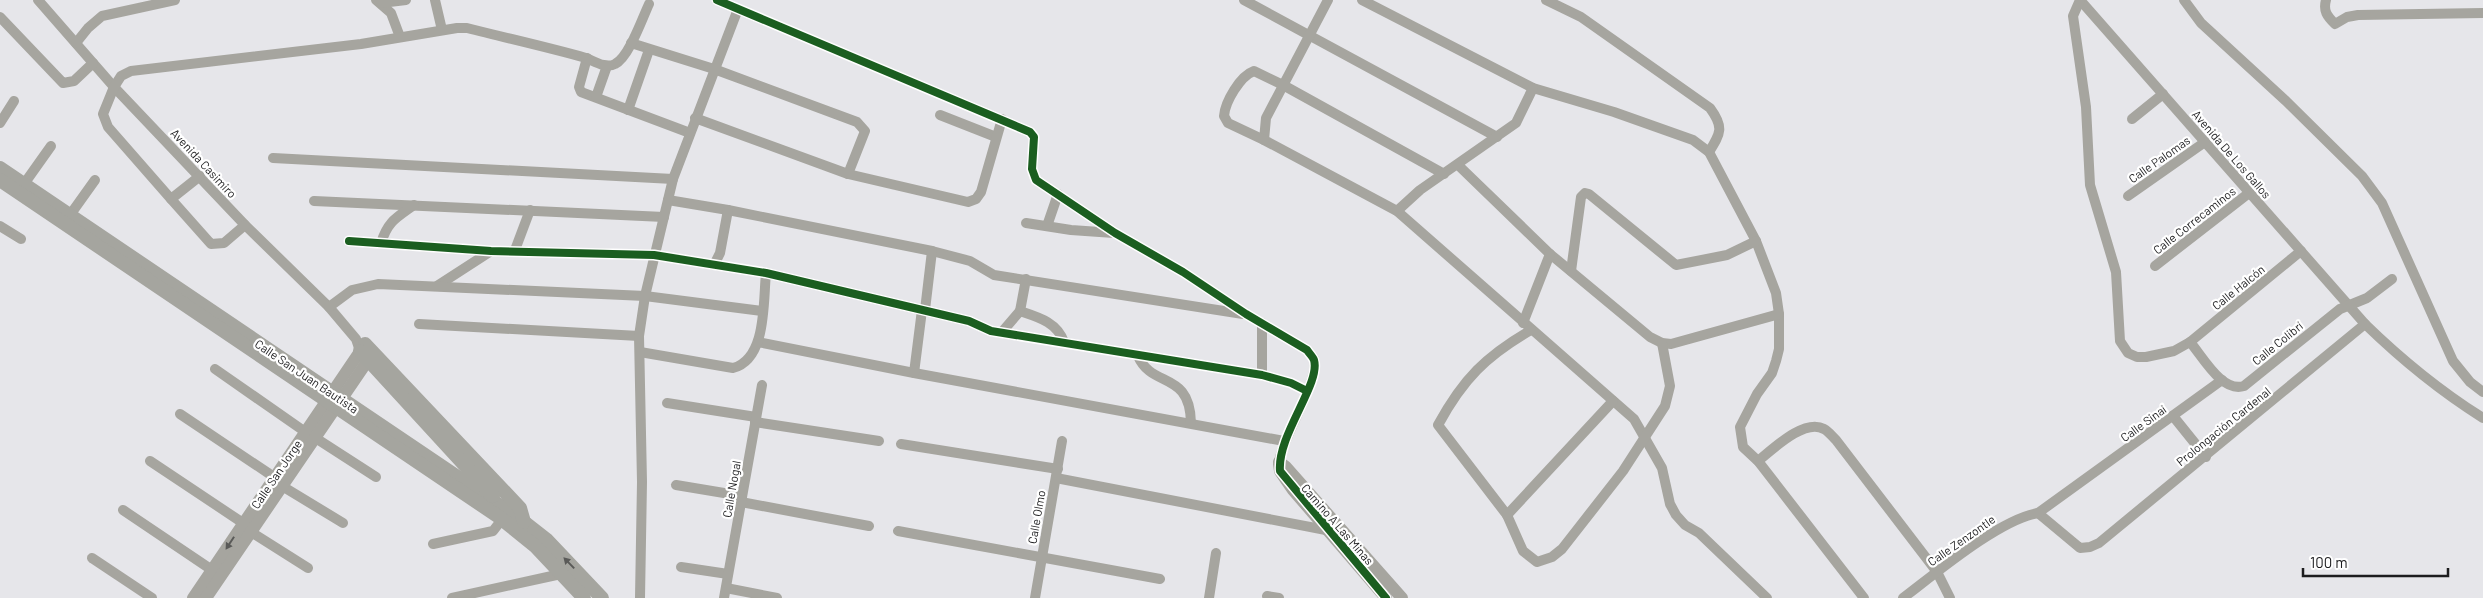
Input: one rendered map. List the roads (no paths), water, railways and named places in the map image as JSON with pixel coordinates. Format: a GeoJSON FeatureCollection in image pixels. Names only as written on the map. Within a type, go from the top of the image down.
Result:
{"type":"FeatureCollection","features":[{"type":"Feature","properties":{"kind":"main road","name":"Calle San Juan Bautista"},"geometry":{"type":"LineString","coordinates":[[0,168],[522,527],[547,540],[602,598]]}},
{"type":"Feature","properties":{"kind":"main road","name":"Calle San Juan Bautista"},"geometry":{"type":"LineString","coordinates":[[0,180],[334,399]]}},
{"type":"Feature","properties":{"kind":"main road"},"geometry":{"type":"LineString","coordinates":[[364,348],[491,492],[499,511]]}},
{"type":"Feature","properties":{"kind":"main road"},"geometry":{"type":"LineString","coordinates":[[364,348],[520,508],[522,527]]}},
{"type":"Feature","properties":{"kind":"main road","name":"Calle San Juan Bautista"},"geometry":{"type":"LineString","coordinates":[[522,527],[561,574],[584,598]]}},
{"type":"Feature","properties":{"kind":"street","name":"Avenida Casimiro"},"geometry":{"type":"LineString","coordinates":[[38,0],[114,87],[245,225],[329,307],[364,348]]}},
{"type":"Feature","properties":{"kind":"street"},"geometry":{"type":"LineString","coordinates":[[76,43],[88,28],[102,16],[176,0]]}},
{"type":"Feature","properties":{"kind":"street"},"geometry":{"type":"LineString","coordinates":[[378,2],[406,0]]}},
{"type":"Feature","properties":{"kind":"street"},"geometry":{"type":"LineString","coordinates":[[435,0],[442,30]]}},
{"type":"Feature","properties":{"kind":"street"},"geometry":{"type":"LineString","coordinates":[[717,0],[1030,132],[1034,136],[1033,175],[1036,180],[1115,232],[1307,350],[1314,359],[1314,372],[1284,440],[1279,462]]}},
{"type":"Feature","properties":{"kind":"street"},"geometry":{"type":"LineString","coordinates":[[1244,0],[1497,137]]}},
{"type":"Feature","properties":{"kind":"street"},"geometry":{"type":"LineString","coordinates":[[1264,140],[1266,118],[1328,0]]}},
{"type":"Feature","properties":{"kind":"street"},"geometry":{"type":"LineString","coordinates":[[1362,0],[1533,88],[1614,112],[1693,140],[1709,152],[1756,242],[1776,293],[1779,314],[1776,361],[1772,373],[1753,401],[1740,427],[1743,447],[1758,461],[1864,598]]}},
{"type":"Feature","properties":{"kind":"street"},"geometry":{"type":"LineString","coordinates":[[1546,0],[1581,17],[1710,108],[1720,123],[1720,131],[1709,152]]}},
{"type":"Feature","properties":{"kind":"street","name":"Avenida De Los Gallos"},"geometry":{"type":"LineString","coordinates":[[2080,0],[2365,324],[2407,363],[2456,401],[2483,418]]}},
{"type":"Feature","properties":{"kind":"street","name":"Calle Halcón"},"geometry":{"type":"LineString","coordinates":[[2080,0],[2073,16],[2086,107],[2090,185],[2116,272],[2120,341],[2128,353],[2137,357],[2146,357],[2174,351],[2190,342],[2301,251]]}},
{"type":"Feature","properties":{"kind":"street"},"geometry":{"type":"LineString","coordinates":[[2184,0],[2201,23],[2286,101],[2362,176],[2382,203],[2453,361],[2470,382],[2483,392]]}},
{"type":"Feature","properties":{"kind":"street"},"geometry":{"type":"LineString","coordinates":[[2326,0],[2324,8],[2327,17],[2335,24],[2347,17],[2358,15],[2483,13]]}},
{"type":"Feature","properties":{"kind":"street"},"geometry":{"type":"LineString","coordinates":[[378,2],[394,19],[400,37]]}},
{"type":"Feature","properties":{"kind":"street"},"geometry":{"type":"LineString","coordinates":[[245,225],[224,243],[211,244],[104,120],[103,114],[114,87],[121,76],[131,71],[467,28],[586,58],[607,66],[620,61],[631,44],[649,4]]}},
{"type":"Feature","properties":{"kind":"street"},"geometry":{"type":"LineString","coordinates":[[640,598],[639,336],[645,296],[673,179],[738,9]]}},
{"type":"Feature","properties":{"kind":"street"},"geometry":{"type":"LineString","coordinates":[[0,17],[63,83],[74,81],[93,63]]}},
{"type":"Feature","properties":{"kind":"street"},"geometry":{"type":"LineString","coordinates":[[631,44],[714,69],[857,122],[865,131],[848,174]]}},
{"type":"Feature","properties":{"kind":"street"},"geometry":{"type":"LineString","coordinates":[[628,110],[649,50]]}},
{"type":"Feature","properties":{"kind":"street"},"geometry":{"type":"LineString","coordinates":[[586,58],[579,90],[690,133]]}},
{"type":"Feature","properties":{"kind":"street"},"geometry":{"type":"LineString","coordinates":[[596,97],[607,66]]}},
{"type":"Feature","properties":{"kind":"street"},"geometry":{"type":"LineString","coordinates":[[1444,174],[1283,84],[1257,72],[1251,72],[1231,96],[1225,107],[1225,121],[1397,211],[1634,419],[1662,468],[1670,504],[1676,515],[1767,598]]}},
{"type":"Feature","properties":{"kind":"street"},"geometry":{"type":"LineString","coordinates":[[1397,211],[1420,190],[1516,123],[1533,88]]}},
{"type":"Feature","properties":{"kind":"street"},"geometry":{"type":"LineString","coordinates":[[2132,119],[2163,94]]}},
{"type":"Feature","properties":{"kind":"street"},"geometry":{"type":"LineString","coordinates":[[0,122],[14,101]]}},
{"type":"Feature","properties":{"kind":"street"},"geometry":{"type":"LineString","coordinates":[[940,115],[996,137]]}},
{"type":"Feature","properties":{"kind":"street"},"geometry":{"type":"LineString","coordinates":[[695,118],[848,174],[933,195],[972,201],[981,192],[1002,119]]}},
{"type":"Feature","properties":{"kind":"street","name":"Calle Palomas"},"geometry":{"type":"LineString","coordinates":[[2128,196],[2205,142]]}},
{"type":"Feature","properties":{"kind":"street"},"geometry":{"type":"LineString","coordinates":[[24,184],[51,146]]}},
{"type":"Feature","properties":{"kind":"street"},"geometry":{"type":"LineString","coordinates":[[273,158],[673,179]]}},
{"type":"Feature","properties":{"kind":"street"},"geometry":{"type":"LineString","coordinates":[[1458,165],[1550,254],[1650,337],[1662,343],[1671,344],[1779,314]]}},
{"type":"Feature","properties":{"kind":"street"},"geometry":{"type":"LineString","coordinates":[[171,199],[200,176]]}},
{"type":"Feature","properties":{"kind":"street"},"geometry":{"type":"LineString","coordinates":[[70,215],[95,180]]}},
{"type":"Feature","properties":{"kind":"street","name":"Calle Correcaminos"},"geometry":{"type":"LineString","coordinates":[[2155,266],[2249,193]]}},
{"type":"Feature","properties":{"kind":"street"},"geometry":{"type":"LineString","coordinates":[[1047,226],[1058,194]]}},
{"type":"Feature","properties":{"kind":"street"},"geometry":{"type":"LineString","coordinates":[[1571,271],[1581,198],[1585,194],[1589,194],[1676,265],[1727,255],[1756,242]]}},
{"type":"Feature","properties":{"kind":"street"},"geometry":{"type":"LineString","coordinates":[[668,200],[728,210],[932,251],[970,261],[994,275],[1139,299],[1246,314]]}},
{"type":"Feature","properties":{"kind":"street"},"geometry":{"type":"LineString","coordinates":[[314,201],[664,216]]}},
{"type":"Feature","properties":{"kind":"street"},"geometry":{"type":"LineString","coordinates":[[381,244],[386,229],[392,220],[414,206]]}},
{"type":"Feature","properties":{"kind":"street"},"geometry":{"type":"LineString","coordinates":[[515,250],[530,210]]}},
{"type":"Feature","properties":{"kind":"street"},"geometry":{"type":"LineString","coordinates":[[714,265],[723,242],[728,210]]}},
{"type":"Feature","properties":{"kind":"street"},"geometry":{"type":"LineString","coordinates":[[1026,223],[1071,230],[1115,232]]}},
{"type":"Feature","properties":{"kind":"street"},"geometry":{"type":"LineString","coordinates":[[0,226],[21,240]]}},
{"type":"Feature","properties":{"kind":"street"},"geometry":{"type":"LineString","coordinates":[[350,241],[491,251],[515,250],[654,255],[766,273],[970,321],[985,330],[1262,375],[1291,383],[1307,391]]}},
{"type":"Feature","properties":{"kind":"street"},"geometry":{"type":"LineString","coordinates":[[437,286],[491,251]]}},
{"type":"Feature","properties":{"kind":"street"},"geometry":{"type":"LineString","coordinates":[[914,373],[932,251]]}},
{"type":"Feature","properties":{"kind":"street"},"geometry":{"type":"LineString","coordinates":[[1523,323],[1550,254]]}},
{"type":"Feature","properties":{"kind":"street"},"geometry":{"type":"LineString","coordinates":[[640,352],[733,368],[746,362],[758,342],[766,273]]}},
{"type":"Feature","properties":{"kind":"street"},"geometry":{"type":"LineString","coordinates":[[1002,332],[1020,311],[1026,279]]}},
{"type":"Feature","properties":{"kind":"street","name":"Calle Colibrí"},"geometry":{"type":"LineString","coordinates":[[2222,380],[2230,387],[2244,386],[2347,305],[2367,298],[2392,279]]}},
{"type":"Feature","properties":{"kind":"street"},"geometry":{"type":"LineString","coordinates":[[329,307],[343,296],[360,287],[378,284],[645,296],[762,311]]}},
{"type":"Feature","properties":{"kind":"street"},"geometry":{"type":"LineString","coordinates":[[1020,311],[1047,322],[1056,328],[1064,342]]}},
{"type":"Feature","properties":{"kind":"street"},"geometry":{"type":"LineString","coordinates":[[1262,323],[1262,375]]}},
{"type":"Feature","properties":{"kind":"street"},"geometry":{"type":"LineString","coordinates":[[418,324],[639,336]]}},
{"type":"Feature","properties":{"kind":"street","name":"Prolongación Cardenal"},"geometry":{"type":"LineString","coordinates":[[2038,513],[2080,548],[2095,546],[2365,324]]}},
{"type":"Feature","properties":{"kind":"street"},"geometry":{"type":"LineString","coordinates":[[1531,330],[1501,347],[1471,375],[1438,425],[1507,515],[1515,537],[1527,555],[1537,562],[1552,557],[1562,549],[1623,471],[1665,406],[1670,392],[1662,343]]}},
{"type":"Feature","properties":{"kind":"street"},"geometry":{"type":"LineString","coordinates":[[758,342],[914,373],[1284,440]]}},
{"type":"Feature","properties":{"kind":"street"},"geometry":{"type":"LineString","coordinates":[[2190,342],[2222,380]]}},
{"type":"Feature","properties":{"kind":"street","name":"Calle San Jorge"},"geometry":{"type":"LineString","coordinates":[[206,598],[247,527],[334,399],[364,348]]}},
{"type":"Feature","properties":{"kind":"street"},"geometry":{"type":"LineString","coordinates":[[1138,356],[1147,369],[1179,387],[1190,402],[1191,423]]}},
{"type":"Feature","properties":{"kind":"street"},"geometry":{"type":"LineString","coordinates":[[215,369],[376,478]]}},
{"type":"Feature","properties":{"kind":"street","name":"Calle Sinaí"},"geometry":{"type":"LineString","coordinates":[[2038,513],[2222,380]]}},
{"type":"Feature","properties":{"kind":"street","name":"Calle Nogal"},"geometry":{"type":"LineString","coordinates":[[725,593],[762,385]]}},
{"type":"Feature","properties":{"kind":"street"},"geometry":{"type":"LineString","coordinates":[[1507,515],[1613,401]]}},
{"type":"Feature","properties":{"kind":"street"},"geometry":{"type":"LineString","coordinates":[[667,403],[878,441]]}},
{"type":"Feature","properties":{"kind":"street"},"geometry":{"type":"LineString","coordinates":[[180,414],[343,523]]}},
{"type":"Feature","properties":{"kind":"street"},"geometry":{"type":"LineString","coordinates":[[2173,416],[2206,456]]}},
{"type":"Feature","properties":{"kind":"street"},"geometry":{"type":"LineString","coordinates":[[1758,461],[1793,433],[1815,427],[1823,428],[1836,440],[1937,572],[1950,598]]}},
{"type":"Feature","properties":{"kind":"street","name":"Calle Olmo"},"geometry":{"type":"LineString","coordinates":[[1035,598],[1062,441]]}},
{"type":"Feature","properties":{"kind":"street"},"geometry":{"type":"LineString","coordinates":[[901,444],[1057,474],[1347,535]]}},
{"type":"Feature","properties":{"kind":"street"},"geometry":{"type":"LineString","coordinates":[[150,461],[308,568]]}},
{"type":"Feature","properties":{"kind":"street","name":"Camino A Las Minas"},"geometry":{"type":"LineString","coordinates":[[1279,462],[1280,472],[1347,535],[1402,598]]}},
{"type":"Feature","properties":{"kind":"street"},"geometry":{"type":"LineString","coordinates":[[676,485],[868,526]]}},
{"type":"Feature","properties":{"kind":"street","name":"Camino A Las Minas"},"geometry":{"type":"LineString","coordinates":[[1298,488],[1386,598]]}},
{"type":"Feature","properties":{"kind":"street"},"geometry":{"type":"LineString","coordinates":[[123,510],[212,570]]}},
{"type":"Feature","properties":{"kind":"street"},"geometry":{"type":"LineString","coordinates":[[433,544],[493,531],[498,526],[499,511]]}},
{"type":"Feature","properties":{"kind":"street","name":"Calle Zenzontle"},"geometry":{"type":"LineString","coordinates":[[1903,598],[2006,524],[2026,515],[2038,513]]}},
{"type":"Feature","properties":{"kind":"street","name":"Calle San Jorge"},"geometry":{"type":"LineString","coordinates":[[192,598],[247,527]]}},
{"type":"Feature","properties":{"kind":"street"},"geometry":{"type":"LineString","coordinates":[[898,531],[1160,580]]}},
{"type":"Feature","properties":{"kind":"street"},"geometry":{"type":"LineString","coordinates":[[1209,598],[1216,553]]}},
{"type":"Feature","properties":{"kind":"street"},"geometry":{"type":"LineString","coordinates":[[92,558],[152,598]]}},
{"type":"Feature","properties":{"kind":"street"},"geometry":{"type":"LineString","coordinates":[[681,567],[728,574]]}},
{"type":"Feature","properties":{"kind":"street"},"geometry":{"type":"LineString","coordinates":[[452,598],[561,574]]}},
{"type":"Feature","properties":{"kind":"street"},"geometry":{"type":"LineString","coordinates":[[725,593],[778,598]]}},
{"type":"Feature","properties":{"kind":"street"},"geometry":{"type":"LineString","coordinates":[[1267,596],[1279,598]]}}]}
